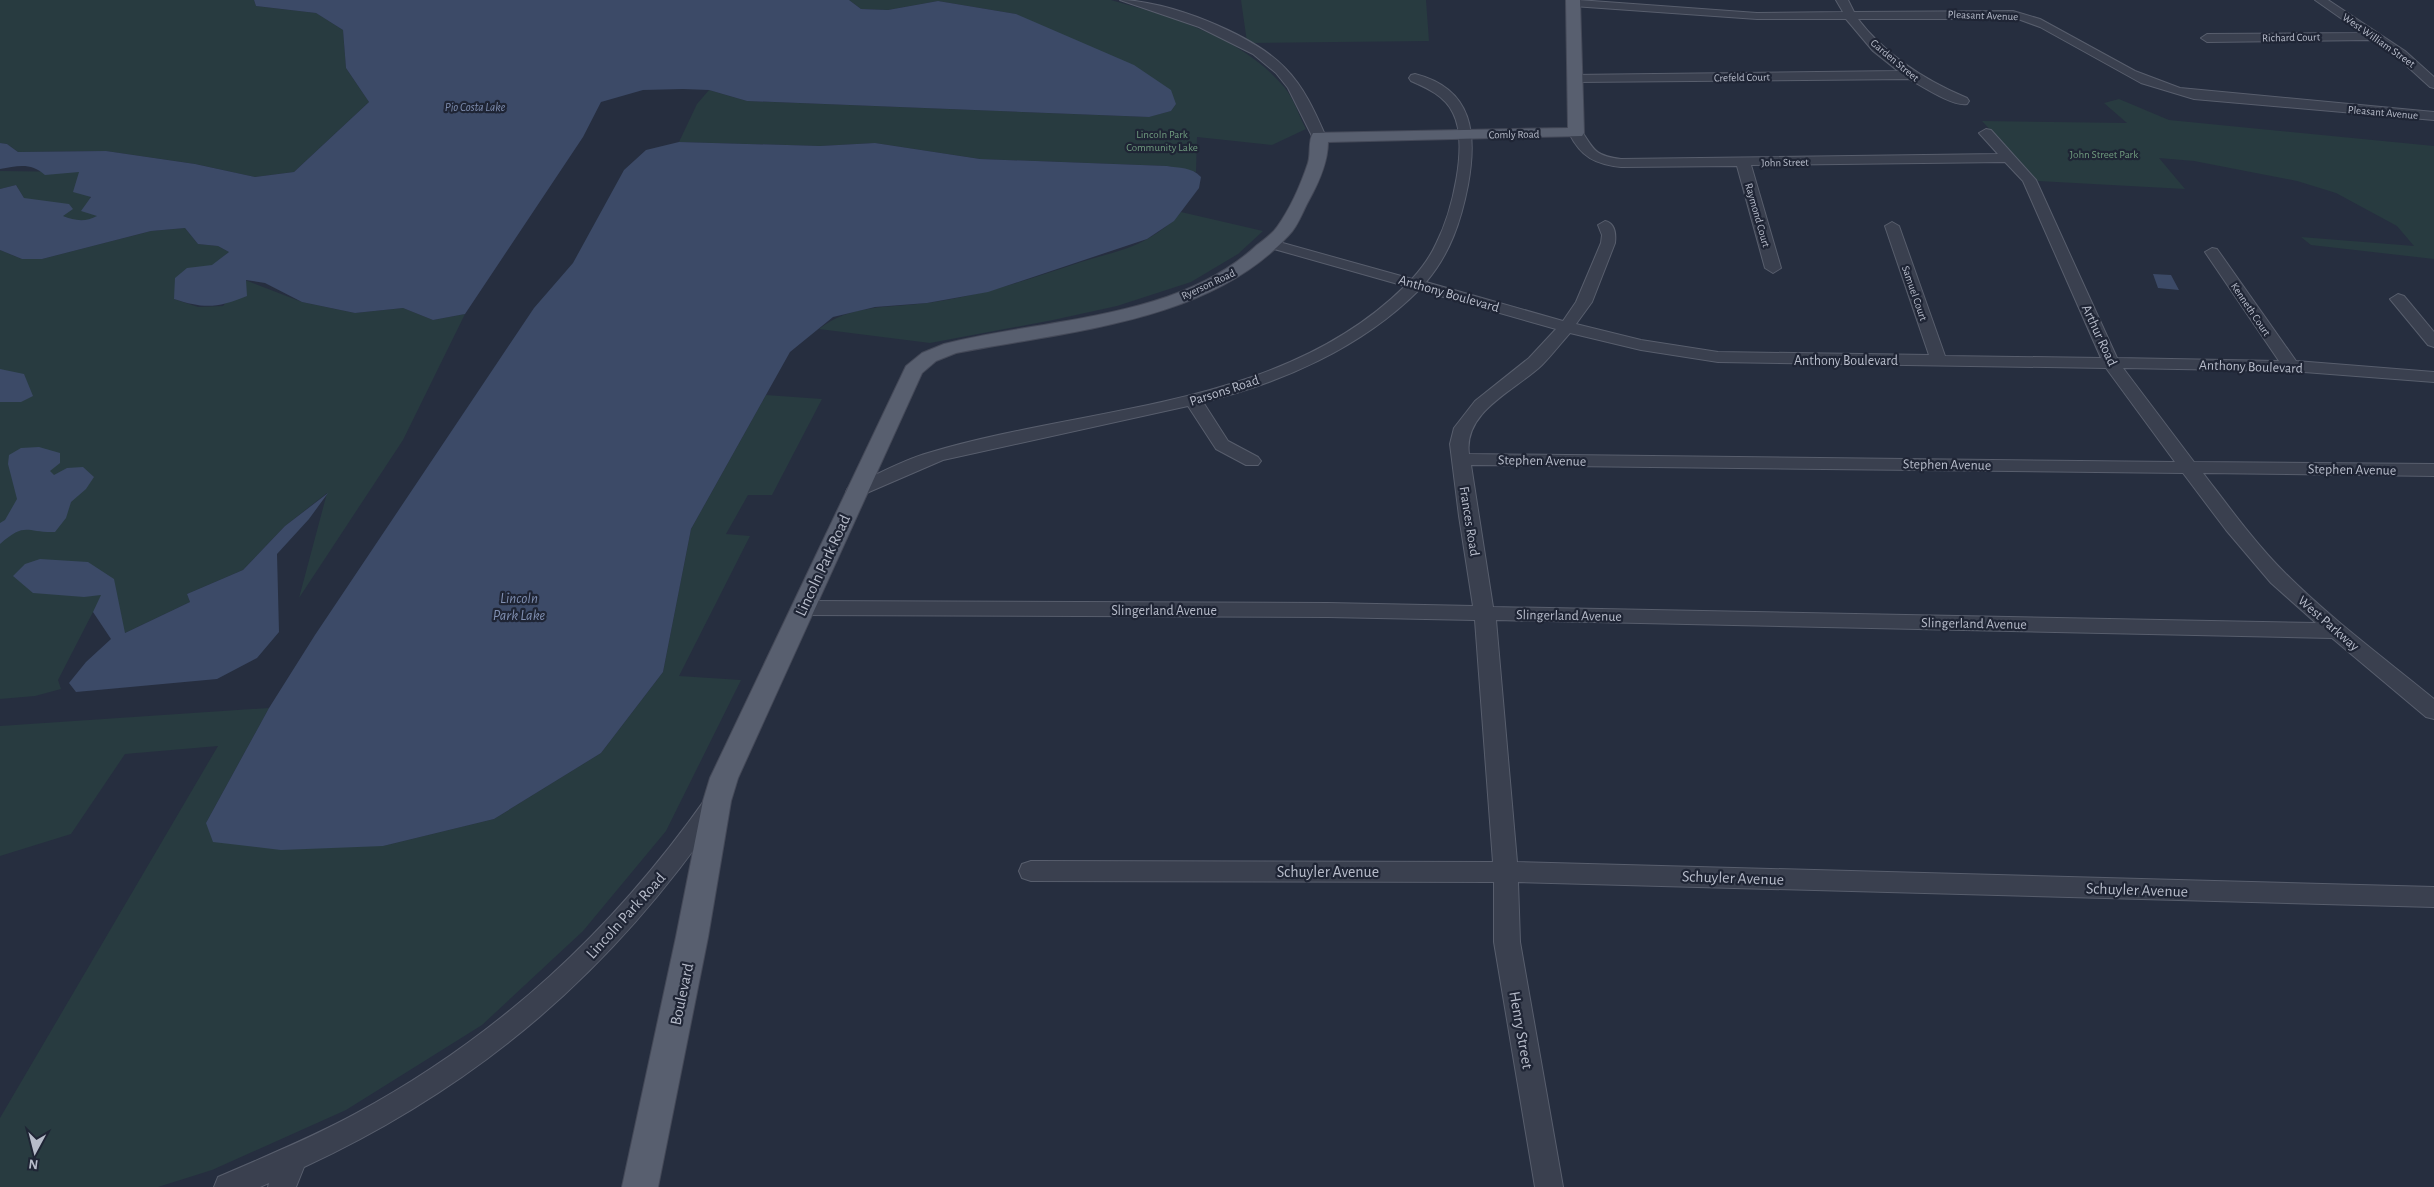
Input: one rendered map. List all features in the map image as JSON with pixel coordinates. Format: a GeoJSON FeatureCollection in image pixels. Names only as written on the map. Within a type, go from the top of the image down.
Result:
{"type":"FeatureCollection","features":[{"type":"Feature","properties":{"kind":"main road"},"geometry":{"type":"LineString","coordinates":[[1573,2],[1576,133]]}},
{"type":"Feature","properties":{"kind":"main road","name":"Comly Road"},"geometry":{"type":"LineString","coordinates":[[1319,136],[1576,133]]}},
{"type":"Feature","properties":{"kind":"main road","name":"Ryerson Road"},"geometry":{"type":"LineString","coordinates":[[855,492],[910,375],[929,357],[959,347],[1101,320],[1161,304],[1219,280],[1241,268],[1272,244],[1296,214],[1311,177],[1319,136]]}},
{"type":"Feature","properties":{"kind":"main road"},"geometry":{"type":"LineString","coordinates":[[1311,177],[1323,155],[1332,146],[1361,136]]}},
{"type":"Feature","properties":{"kind":"main road","name":"Lincoln Park Road"},"geometry":{"type":"LineString","coordinates":[[717,800],[724,778],[855,492]]}},
{"type":"Feature","properties":{"kind":"main road","name":"Boulevard"},"geometry":{"type":"LineString","coordinates":[[640,1187],[692,937],[717,800]]}},
{"type":"Feature","properties":{"kind":"street"},"geometry":{"type":"LineString","coordinates":[[1126,0],[1205,26],[1259,53],[1273,63],[1290,83],[1319,136]]}},
{"type":"Feature","properties":{"kind":"street"},"geometry":{"type":"LineString","coordinates":[[1703,0],[1706,14]]}},
{"type":"Feature","properties":{"kind":"street","name":"Garden Street"},"geometry":{"type":"LineString","coordinates":[[1842,0],[1848,16],[1884,54],[1909,75],[1933,90],[1963,101]]}},
{"type":"Feature","properties":{"kind":"street"},"geometry":{"type":"LineString","coordinates":[[1981,0],[1990,13]]}},
{"type":"Feature","properties":{"kind":"street","name":"West William Street"},"geometry":{"type":"LineString","coordinates":[[2321,0],[2401,54],[2434,84]]}},
{"type":"Feature","properties":{"kind":"street","name":"Pleasant Avenue"},"geometry":{"type":"LineString","coordinates":[[1573,2],[1706,14],[1848,16],[2013,14],[2036,20],[2147,83],[2172,92],[2434,116]]}},
{"type":"Feature","properties":{"kind":"street","name":"Richard Court"},"geometry":{"type":"LineString","coordinates":[[2207,38],[2376,36]]}},
{"type":"Feature","properties":{"kind":"street","name":"Crefeld Court"},"geometry":{"type":"LineString","coordinates":[[1576,78],[1909,75]]}},
{"type":"Feature","properties":{"kind":"street","name":"Parsons Road"},"geometry":{"type":"LineString","coordinates":[[855,492],[935,456],[992,442],[1193,401],[1266,377],[1332,347],[1379,317],[1416,284],[1440,252],[1453,225],[1468,149],[1456,104],[1450,97],[1432,84],[1415,78]]}},
{"type":"Feature","properties":{"kind":"street","name":"John Street"},"geometry":{"type":"LineString","coordinates":[[1576,133],[1590,156],[1606,162],[2009,158]]}},
{"type":"Feature","properties":{"kind":"street","name":"Arthur Road"},"geometry":{"type":"LineString","coordinates":[[1986,133],[2029,180],[2111,363],[2233,526]]}},
{"type":"Feature","properties":{"kind":"street","name":"Raymond Court"},"geometry":{"type":"LineString","coordinates":[[1743,162],[1773,268]]}},
{"type":"Feature","properties":{"kind":"street","name":"Frances Road"},"geometry":{"type":"LineString","coordinates":[[1506,872],[1485,613],[1458,444],[1463,428],[1481,405],[1535,362],[1567,326],[1584,302],[1608,243],[1609,235],[1605,225]]}},
{"type":"Feature","properties":{"kind":"street","name":"Samuel Court"},"geometry":{"type":"LineString","coordinates":[[1892,226],[1939,361]]}},
{"type":"Feature","properties":{"kind":"street","name":"Anthony Boulevard"},"geometry":{"type":"LineString","coordinates":[[1272,244],[1641,345],[1718,357],[2291,366],[2434,377]]}},
{"type":"Feature","properties":{"kind":"street","name":"Kenneth Court"},"geometry":{"type":"LineString","coordinates":[[2212,252],[2291,366]]}},
{"type":"Feature","properties":{"kind":"street"},"geometry":{"type":"LineString","coordinates":[[2398,299],[2434,342]]}},
{"type":"Feature","properties":{"kind":"street"},"geometry":{"type":"LineString","coordinates":[[1193,401],[1222,445],[1252,461]]}},
{"type":"Feature","properties":{"kind":"street","name":"Stephen Avenue"},"geometry":{"type":"LineString","coordinates":[[1461,459],[2434,470]]}},
{"type":"Feature","properties":{"kind":"street","name":"West Parkway"},"geometry":{"type":"LineString","coordinates":[[2233,526],[2278,578],[2337,631],[2434,711]]}},
{"type":"Feature","properties":{"kind":"street","name":"Slingerland Avenue"},"geometry":{"type":"LineString","coordinates":[[802,608],[1485,613],[2337,631]]}},
{"type":"Feature","properties":{"kind":"street","name":"Lincoln Park Road"},"geometry":{"type":"LineString","coordinates":[[228,1187],[294,1158],[366,1122],[425,1087],[479,1049],[529,1010],[584,960],[623,921],[665,872],[717,800]]}},
{"type":"Feature","properties":{"kind":"street","name":"Schuyler Avenue"},"geometry":{"type":"LineString","coordinates":[[1031,871],[1506,872],[2434,897]]}},
{"type":"Feature","properties":{"kind":"street","name":"Henry Street"},"geometry":{"type":"LineString","coordinates":[[1506,872],[1507,942],[1549,1187]]}},
{"type":"Feature","properties":{"kind":"street"},"geometry":{"type":"LineString","coordinates":[[282,1187],[294,1158]]}},
{"type":"Feature","properties":{"kind":"green space"},"geometry":{"type":"Polygon","coordinates":[[[0,0],[254,0],[256,6],[316,13],[343,30],[346,68],[369,102],[294,172],[255,177],[195,164],[106,151],[18,152],[7,144],[0,143],[0,0]]]}},
{"type":"Feature","properties":{"kind":"green space","name":"Lincoln Park Community Lake"},"geometry":{"type":"Polygon","coordinates":[[[849,0],[1111,0],[1205,31],[1249,55],[1268,70],[1285,88],[1294,102],[1306,129],[1272,145],[1197,137],[1196,172],[1167,166],[980,159],[875,143],[820,146],[679,142],[697,104],[709,90],[747,101],[1148,117],[1171,111],[1176,104],[1016,14],[938,1],[888,10],[861,9],[849,0]]]}},
{"type":"Feature","properties":{"kind":"green space"},"geometry":{"type":"Polygon","coordinates":[[[1241,0],[1426,0],[1429,41],[1250,43],[1247,42],[1241,0]]]}},
{"type":"Feature","properties":{"kind":"green space","name":"John Street Park"},"geometry":{"type":"Polygon","coordinates":[[[2119,99],[2169,120],[2434,146],[2434,259],[2311,245],[2301,237],[2414,246],[2397,226],[2336,193],[2297,181],[2194,161],[2159,158],[2185,189],[2038,181],[1982,121],[2127,123],[2104,103],[2119,99]]]}},
{"type":"Feature","properties":{"kind":"green space"},"geometry":{"type":"Polygon","coordinates":[[[0,171],[79,172],[98,216],[88,221],[72,220],[24,198],[16,185],[0,189],[0,171]]]}},
{"type":"Feature","properties":{"kind":"green space"},"geometry":{"type":"Polygon","coordinates":[[[1181,212],[1263,231],[1238,254],[1191,282],[1117,306],[930,343],[819,329],[831,321],[857,311],[927,303],[967,296],[1116,252],[1133,246],[1162,230],[1181,212]]]}},
{"type":"Feature","properties":{"kind":"green space"},"geometry":{"type":"Polygon","coordinates":[[[185,228],[198,244],[218,246],[229,252],[174,299],[198,307],[223,306],[245,280],[302,302],[355,313],[403,308],[433,320],[465,314],[403,440],[299,598],[327,493],[285,526],[243,570],[187,594],[190,602],[125,633],[93,612],[58,680],[61,689],[35,696],[0,699],[0,250],[22,259],[42,259],[151,231],[185,228]]]}},
{"type":"Feature","properties":{"kind":"green space"},"geometry":{"type":"Polygon","coordinates":[[[766,395],[822,399],[772,495],[748,495],[726,534],[750,536],[679,676],[741,680],[666,831],[583,931],[482,1025],[346,1110],[212,1170],[158,1187],[0,1187],[0,1118],[218,746],[125,754],[71,834],[0,856],[0,726],[269,708],[206,823],[383,846],[494,819],[601,753],[663,672],[691,529],[766,395]]]}},
{"type":"Feature","properties":{"kind":"water","name":"Pio Costa Lake"},"geometry":{"type":"Polygon","coordinates":[[[254,0],[849,0],[861,9],[888,10],[938,1],[1016,14],[1134,65],[1171,90],[1176,104],[1171,111],[1149,117],[747,101],[709,90],[683,89],[643,90],[601,102],[583,137],[465,314],[433,320],[403,308],[355,313],[302,302],[265,283],[246,280],[247,296],[228,303],[203,306],[174,299],[175,278],[187,268],[212,265],[229,252],[218,246],[198,244],[185,228],[151,231],[42,259],[22,259],[0,250],[0,189],[16,185],[24,198],[69,204],[73,209],[63,216],[72,219],[85,220],[97,216],[81,211],[91,197],[73,192],[79,172],[45,175],[34,168],[24,166],[0,169],[0,143],[7,144],[18,152],[106,151],[195,164],[255,177],[294,172],[369,102],[346,68],[343,30],[316,13],[256,6],[254,0]]]}},
{"type":"Feature","properties":{"kind":"water","name":"Lincoln Park Lake"},"geometry":{"type":"Polygon","coordinates":[[[679,142],[820,146],[875,143],[980,159],[1167,166],[1189,170],[1201,177],[1199,188],[1174,221],[1147,239],[988,292],[927,303],[875,307],[833,317],[790,352],[691,529],[663,672],[601,753],[494,819],[383,846],[281,850],[213,842],[206,823],[269,708],[315,635],[534,308],[573,263],[624,170],[646,150],[679,142]]]}},
{"type":"Feature","properties":{"kind":"water"},"geometry":{"type":"Polygon","coordinates":[[[2153,274],[2171,275],[2179,290],[2158,288],[2153,274]]]}},
{"type":"Feature","properties":{"kind":"water"},"geometry":{"type":"Polygon","coordinates":[[[0,369],[24,374],[33,396],[21,402],[0,402],[0,369]]]}},
{"type":"Feature","properties":{"kind":"water"},"geometry":{"type":"Polygon","coordinates":[[[39,447],[60,453],[60,463],[50,471],[54,475],[67,468],[83,467],[94,477],[86,489],[71,502],[66,518],[55,532],[21,530],[0,544],[0,523],[5,520],[17,499],[8,464],[9,455],[21,448],[39,447]]]}},
{"type":"Feature","properties":{"kind":"water"},"geometry":{"type":"Polygon","coordinates":[[[328,493],[309,519],[277,554],[279,632],[257,658],[217,679],[76,692],[69,683],[86,662],[111,639],[93,612],[101,595],[84,597],[33,593],[13,576],[25,564],[40,559],[88,562],[114,579],[125,633],[190,602],[187,594],[243,570],[285,526],[328,493]]]}}]}
